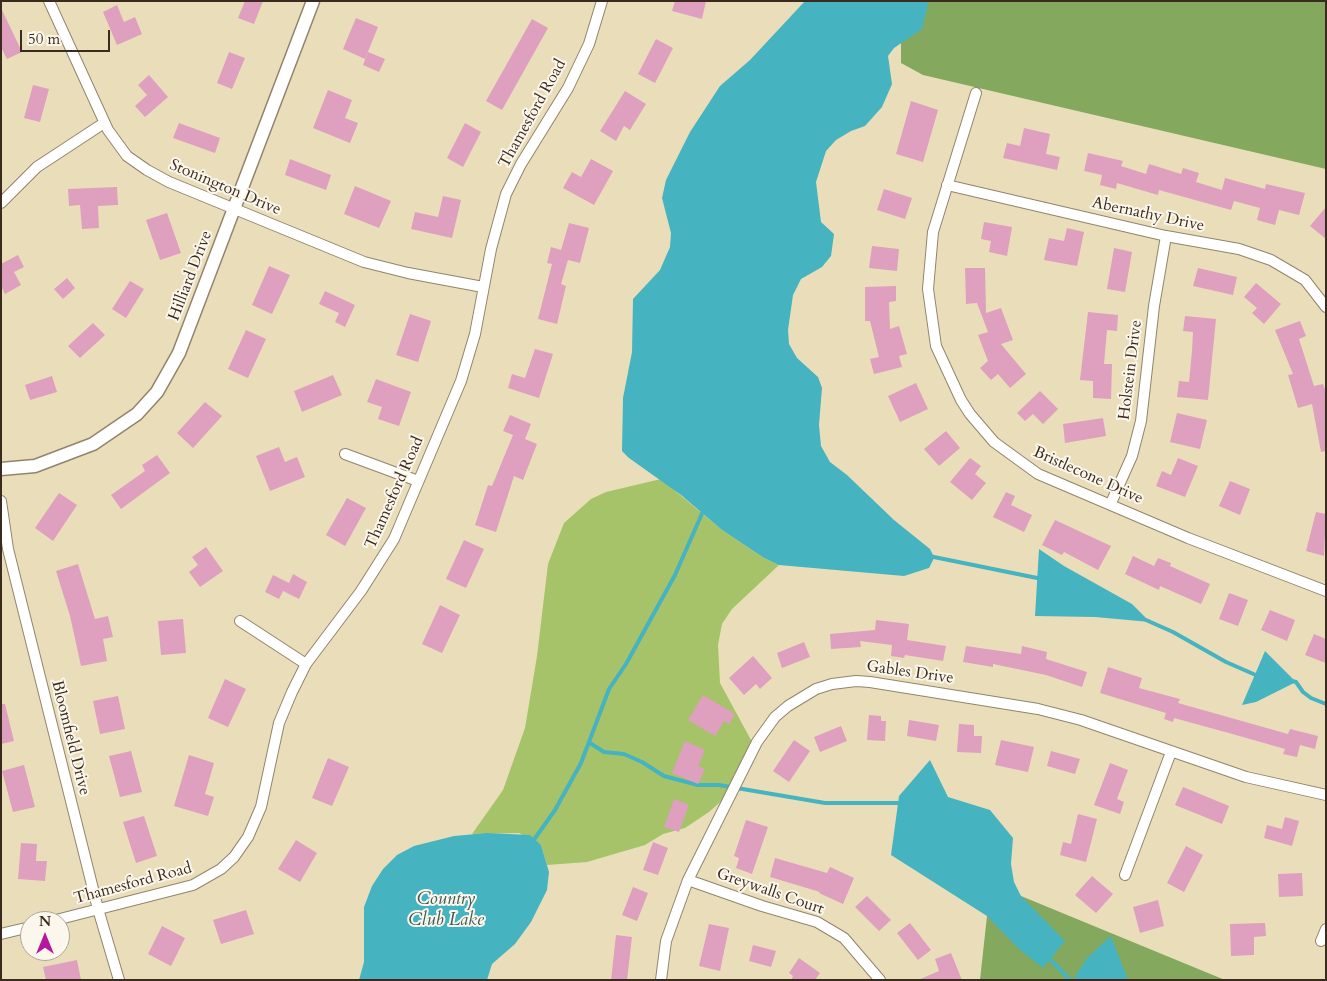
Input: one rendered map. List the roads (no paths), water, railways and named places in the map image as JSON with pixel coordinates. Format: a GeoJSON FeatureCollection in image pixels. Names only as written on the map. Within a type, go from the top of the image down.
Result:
{"type":"FeatureCollection","features":[{"type":"Feature","properties":{"kind":"street","name":"Stonington Drive"},"geometry":{"type":"LineString","coordinates":[[49,1],[80,65],[104,123],[127,156],[147,170],[169,182],[364,262],[408,273],[483,287]]}},
{"type":"Feature","properties":{"kind":"street","name":"Hilliard Drive"},"geometry":{"type":"LineString","coordinates":[[1,469],[35,466],[78,451],[108,436],[148,403],[179,352],[313,1]]}},
{"type":"Feature","properties":{"kind":"street","name":"Thamesford Road"},"geometry":{"type":"LineString","coordinates":[[70,916],[193,885],[221,869],[234,857],[256,822],[279,723],[306,664],[379,565],[394,539],[461,381],[475,334],[483,287],[506,194],[521,164],[568,88],[589,44],[602,1]]}},
{"type":"Feature","properties":{"kind":"street","name":"Bristlecone Drive"},"geometry":{"type":"LineString","coordinates":[[976,93],[933,232],[928,289],[936,346],[960,400],[980,426],[1012,457],[1038,474],[1111,503],[1188,538],[1326,590]]}},
{"type":"Feature","properties":{"kind":"street"},"geometry":{"type":"LineString","coordinates":[[1,203],[37,167],[104,123]]}},
{"type":"Feature","properties":{"kind":"street","name":"Abernathy Drive"},"geometry":{"type":"LineString","coordinates":[[947,185],[1166,236],[1239,249],[1270,260],[1305,280],[1326,308]]}},
{"type":"Feature","properties":{"kind":"street","name":"Holstein Drive"},"geometry":{"type":"LineString","coordinates":[[1111,503],[1132,456],[1141,421],[1154,306],[1166,236]]}},
{"type":"Feature","properties":{"kind":"street"},"geometry":{"type":"LineString","coordinates":[[346,454],[418,481]]}},
{"type":"Feature","properties":{"kind":"street","name":"Bloomfield Drive"},"geometry":{"type":"LineString","coordinates":[[1,501],[8,549],[98,909],[118,980]]}},
{"type":"Feature","properties":{"kind":"street"},"geometry":{"type":"LineString","coordinates":[[240,621],[306,664]]}},
{"type":"Feature","properties":{"kind":"street","name":"Gables Drive"},"geometry":{"type":"LineString","coordinates":[[661,980],[666,941],[688,880],[765,729],[775,716],[802,696],[832,684],[856,681],[870,682],[1038,709],[1081,720],[1260,781],[1326,794]]}},
{"type":"Feature","properties":{"kind":"street"},"geometry":{"type":"LineString","coordinates":[[1125,875],[1171,752]]}},
{"type":"Feature","properties":{"kind":"street","name":"Greywalls Court"},"geometry":{"type":"LineString","coordinates":[[688,880],[762,906],[817,922],[844,938],[880,980]]}},
{"type":"Feature","properties":{"kind":"street"},"geometry":{"type":"LineString","coordinates":[[1,934],[20,929]]}},
{"type":"Feature","properties":{"kind":"street"},"geometry":{"type":"LineString","coordinates":[[1321,941],[1326,929]]}},
{"type":"Feature","properties":{"kind":"water"},"geometry":{"type":"Polygon","coordinates":[[[805,1],[929,1],[922,29],[894,48],[888,56],[892,84],[882,107],[865,126],[851,131],[836,140],[826,151],[816,182],[821,222],[834,234],[831,256],[822,267],[801,279],[793,295],[788,330],[789,344],[797,358],[818,377],[822,388],[819,425],[821,446],[830,462],[847,475],[894,520],[930,549],[933,555],[934,558],[929,568],[904,576],[779,565],[764,558],[722,530],[681,495],[622,451],[623,398],[632,352],[633,299],[660,270],[670,247],[671,233],[662,198],[666,180],[690,132],[720,86],[750,60],[805,1]]]}},
{"type":"Feature","properties":{"kind":"water"},"geometry":{"type":"Polygon","coordinates":[[[1039,549],[1064,566],[1132,604],[1150,622],[1095,617],[1035,616],[1039,549]]]}},
{"type":"Feature","properties":{"kind":"water"},"geometry":{"type":"Polygon","coordinates":[[[1265,651],[1296,682],[1256,702],[1242,705],[1265,651]]]}},
{"type":"Feature","properties":{"kind":"water"},"geometry":{"type":"Polygon","coordinates":[[[930,760],[948,797],[990,810],[1013,838],[1011,864],[1014,882],[1021,896],[1065,941],[1043,968],[1019,949],[987,916],[891,855],[899,796],[930,760]]]}},
{"type":"Feature","properties":{"kind":"water","name":"Country Club Lake"},"geometry":{"type":"Polygon","coordinates":[[[487,833],[530,835],[541,845],[549,872],[547,890],[531,922],[515,944],[492,964],[487,980],[359,980],[364,962],[364,907],[372,886],[383,869],[397,855],[414,846],[454,836],[487,833]]]}},
{"type":"Feature","properties":{"kind":"water"},"geometry":{"type":"Polygon","coordinates":[[[1111,936],[1128,980],[1073,980],[1087,958],[1111,936]]]}},
{"type":"Feature","properties":{"kind":"waterway"},"geometry":{"type":"LineString","coordinates":[[533,841],[555,810],[581,763],[609,689],[626,664],[675,575],[704,509]]}},
{"type":"Feature","properties":{"kind":"waterway"},"geometry":{"type":"LineString","coordinates":[[929,556],[1042,579]]}},
{"type":"Feature","properties":{"kind":"waterway"},"geometry":{"type":"LineString","coordinates":[[1146,620],[1173,632],[1226,662],[1258,676]]}},
{"type":"Feature","properties":{"kind":"waterway"},"geometry":{"type":"LineString","coordinates":[[1292,681],[1296,682],[1303,692],[1311,698],[1326,704]]}},
{"type":"Feature","properties":{"kind":"waterway"},"geometry":{"type":"LineString","coordinates":[[590,743],[604,752],[624,754],[642,762],[664,776],[698,785],[719,785],[825,803],[899,803],[901,805]]}},
{"type":"Feature","properties":{"kind":"waterway"},"geometry":{"type":"LineString","coordinates":[[1048,957],[1070,980]]}}]}
